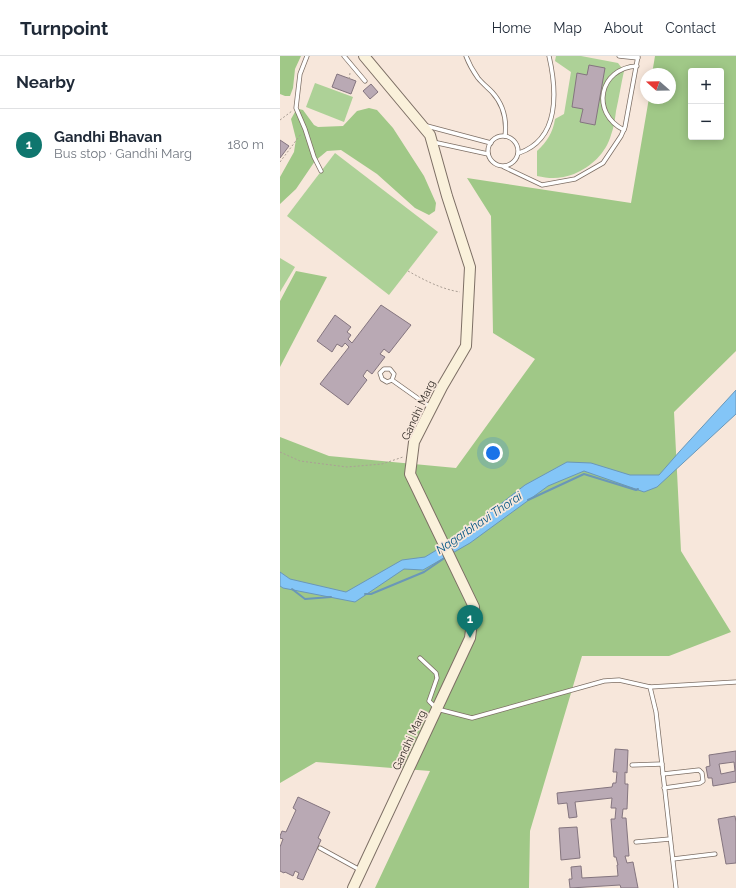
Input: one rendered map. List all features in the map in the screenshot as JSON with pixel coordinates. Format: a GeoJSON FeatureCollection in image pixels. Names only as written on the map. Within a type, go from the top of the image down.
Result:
{"type":"FeatureCollection","features":[{"type":"Feature","properties":{"kind":"main road","name":"Gandhi Marg"},"geometry":{"type":"LineString","coordinates":[[353,888],[470,638],[474,607],[410,474],[414,442],[442,387],[466,346],[470,267],[447,196],[430,135],[364,56]]}},
{"type":"Feature","properties":{"kind":"lane"},"geometry":{"type":"LineString","coordinates":[[307,56],[300,74],[296,108],[306,129],[314,157],[321,171]]}},
{"type":"Feature","properties":{"kind":"lane"},"geometry":{"type":"LineString","coordinates":[[344,56],[365,81]]}},
{"type":"Feature","properties":{"kind":"lane"},"geometry":{"type":"LineString","coordinates":[[466,56],[477,77],[501,105],[506,124],[505,136]]}},
{"type":"Feature","properties":{"kind":"lane"},"geometry":{"type":"LineString","coordinates":[[519,153],[529,149],[537,143],[545,133],[550,122],[554,94],[549,56]]}},
{"type":"Feature","properties":{"kind":"lane"},"geometry":{"type":"LineString","coordinates":[[504,167],[512,165],[517,159],[519,153],[516,143],[510,138],[499,136],[495,138],[488,148],[490,159],[496,165],[504,167],[542,184],[575,179],[603,163],[624,130],[637,66],[638,57],[619,56]]}},
{"type":"Feature","properties":{"kind":"lane"},"geometry":{"type":"LineString","coordinates":[[624,130],[614,124],[607,116],[603,105],[603,94],[607,83],[615,73],[625,67],[637,66]]}},
{"type":"Feature","properties":{"kind":"lane"},"geometry":{"type":"LineString","coordinates":[[422,125],[491,143]]}},
{"type":"Feature","properties":{"kind":"lane"},"geometry":{"type":"LineString","coordinates":[[432,142],[488,154]]}},
{"type":"Feature","properties":{"kind":"lane"},"geometry":{"type":"LineString","coordinates":[[392,380],[431,408]]}},
{"type":"Feature","properties":{"kind":"lane"},"geometry":{"type":"LineString","coordinates":[[420,658],[436,673],[438,678],[429,701],[437,709],[472,718],[604,681],[619,680],[650,687],[736,682]]}},
{"type":"Feature","properties":{"kind":"lane"},"geometry":{"type":"LineString","coordinates":[[650,687],[656,712],[676,888]]}},
{"type":"Feature","properties":{"kind":"lane"},"geometry":{"type":"LineString","coordinates":[[632,765],[662,764]]}},
{"type":"Feature","properties":{"kind":"lane"},"geometry":{"type":"LineString","coordinates":[[663,774],[699,770],[702,773],[703,781],[700,783],[664,788]]}},
{"type":"Feature","properties":{"kind":"lane"},"geometry":{"type":"LineString","coordinates":[[636,842],[670,839]]}},
{"type":"Feature","properties":{"kind":"lane"},"geometry":{"type":"LineString","coordinates":[[320,848],[361,870]]}},
{"type":"Feature","properties":{"kind":"lane"},"geometry":{"type":"LineString","coordinates":[[673,859],[715,854]]}},
{"type":"Feature","properties":{"kind":"path"},"geometry":{"type":"LineString","coordinates":[[280,120],[296,108]]}},
{"type":"Feature","properties":{"kind":"path"},"geometry":{"type":"LineString","coordinates":[[280,162],[306,129]]}},
{"type":"Feature","properties":{"kind":"path"},"geometry":{"type":"LineString","coordinates":[[408,271],[450,290],[468,293]]}},
{"type":"Feature","properties":{"kind":"path"},"geometry":{"type":"LineString","coordinates":[[280,452],[300,461],[347,467],[382,464],[413,454]]}},
{"type":"Feature","properties":{"kind":"green space"},"geometry":{"type":"Polygon","coordinates":[[[280,56],[301,56],[295,69],[293,88],[290,96],[280,94],[280,56]]]}},
{"type":"Feature","properties":{"kind":"green space"},"geometry":{"type":"Polygon","coordinates":[[[556,56],[581,56],[618,63],[624,71],[614,126],[606,148],[597,159],[574,174],[560,178],[546,178],[537,176],[537,151],[549,136],[555,119],[564,114],[571,72],[555,61],[556,56]]]}},
{"type":"Feature","properties":{"kind":"green space"},"geometry":{"type":"Polygon","coordinates":[[[655,56],[736,56],[736,351],[674,412],[681,551],[731,632],[669,656],[582,656],[530,831],[529,888],[375,888],[430,771],[316,762],[280,783],[280,437],[329,456],[456,468],[535,359],[493,333],[491,216],[467,178],[631,203],[648,104],[676,104],[676,68],[653,68],[655,56]]]}},
{"type":"Feature","properties":{"kind":"green space"},"geometry":{"type":"Polygon","coordinates":[[[315,83],[353,97],[344,122],[306,107],[315,83]]]}},
{"type":"Feature","properties":{"kind":"green space"},"geometry":{"type":"Polygon","coordinates":[[[369,108],[377,110],[393,128],[424,176],[436,203],[435,211],[429,215],[415,208],[377,174],[341,150],[327,151],[315,161],[296,189],[280,204],[280,177],[294,152],[296,139],[291,119],[295,112],[299,109],[303,110],[314,125],[318,127],[343,126],[357,111],[369,108]]]}},
{"type":"Feature","properties":{"kind":"green space"},"geometry":{"type":"Polygon","coordinates":[[[335,153],[438,232],[389,295],[287,216],[335,153]]]}},
{"type":"Feature","properties":{"kind":"green space"},"geometry":{"type":"Polygon","coordinates":[[[280,258],[295,267],[280,292],[280,258]]]}},
{"type":"Feature","properties":{"kind":"green space"},"geometry":{"type":"Polygon","coordinates":[[[296,271],[327,277],[280,367],[280,301],[296,271]]]}},
{"type":"Feature","properties":{"kind":"water","name":"Nagarbhavi Thorai"},"geometry":{"type":"Polygon","coordinates":[[[736,390],[736,414],[657,487],[644,492],[584,471],[548,486],[470,543],[423,570],[404,569],[355,602],[283,588],[280,586],[280,572],[290,579],[346,592],[402,560],[425,557],[458,537],[525,485],[567,462],[591,463],[630,475],[659,475],[736,390]]]}},
{"type":"Feature","properties":{"kind":"building"},"geometry":{"type":"Polygon","coordinates":[[[589,65],[605,68],[595,125],[580,122],[583,109],[572,107],[577,73],[587,75],[589,65]]]}},
{"type":"Feature","properties":{"kind":"building"},"geometry":{"type":"Polygon","coordinates":[[[337,74],[356,81],[351,94],[332,87],[337,74]]]}},
{"type":"Feature","properties":{"kind":"building"},"geometry":{"type":"Polygon","coordinates":[[[371,84],[378,92],[370,99],[363,91],[371,84]]]}},
{"type":"Feature","properties":{"kind":"building"},"geometry":{"type":"Polygon","coordinates":[[[280,140],[289,146],[280,158],[280,140]]]}},
{"type":"Feature","properties":{"kind":"building"},"geometry":{"type":"Polygon","coordinates":[[[381,305],[411,325],[389,353],[384,349],[380,354],[385,357],[372,374],[367,370],[363,376],[367,380],[348,405],[320,384],[349,347],[345,343],[342,347],[337,344],[332,352],[317,341],[335,315],[351,327],[347,332],[351,335],[348,339],[352,343],[381,305]]]}},
{"type":"Feature","properties":{"kind":"building"},"geometry":{"type":"Polygon","coordinates":[[[615,749],[628,750],[627,773],[625,772],[625,784],[628,784],[627,809],[623,809],[622,818],[626,818],[629,856],[625,856],[627,863],[633,862],[638,888],[621,888],[620,885],[570,888],[569,879],[572,879],[571,867],[581,866],[582,878],[618,876],[618,865],[616,857],[614,857],[611,819],[615,819],[616,808],[611,808],[612,798],[575,802],[577,817],[569,818],[567,803],[558,804],[557,793],[612,787],[613,783],[616,783],[617,772],[613,772],[615,749]]]}},
{"type":"Feature","properties":{"kind":"building"},"geometry":{"type":"Polygon","coordinates":[[[736,751],[736,782],[713,786],[712,778],[708,778],[706,767],[710,766],[709,755],[736,751]],[[734,762],[719,764],[721,774],[735,771],[734,762]]]}},
{"type":"Feature","properties":{"kind":"building"},"geometry":{"type":"Polygon","coordinates":[[[298,797],[330,812],[318,838],[321,840],[303,880],[297,878],[299,873],[295,871],[293,876],[280,871],[280,847],[283,839],[280,838],[280,836],[282,831],[286,832],[296,810],[293,808],[298,797]]]}},
{"type":"Feature","properties":{"kind":"building"},"geometry":{"type":"Polygon","coordinates":[[[735,816],[736,863],[726,864],[718,819],[735,816]]]}},
{"type":"Feature","properties":{"kind":"building"},"geometry":{"type":"Polygon","coordinates":[[[577,827],[580,858],[561,860],[559,828],[577,827]]]}},
{"type":"Feature","properties":{"kind":"waterway","name":"Nagarbhavi Thorai"},"geometry":{"type":"LineString","coordinates":[[528,500],[584,474],[636,490],[638,489]]}},
{"type":"Feature","properties":{"kind":"waterway","name":"Nagarbhavi Thorai"},"geometry":{"type":"LineString","coordinates":[[365,594],[371,594],[424,572],[446,557]]}},
{"type":"Feature","properties":{"kind":"waterway","name":"Nagarbhavi Thorai"},"geometry":{"type":"LineString","coordinates":[[292,589],[305,599],[331,597]]}},
{"type":"Feature","properties":{"kind":"place","name":"Gandhi Bhavan"},"geometry":{"type":"Point","coordinates":[470,638]}}]}
